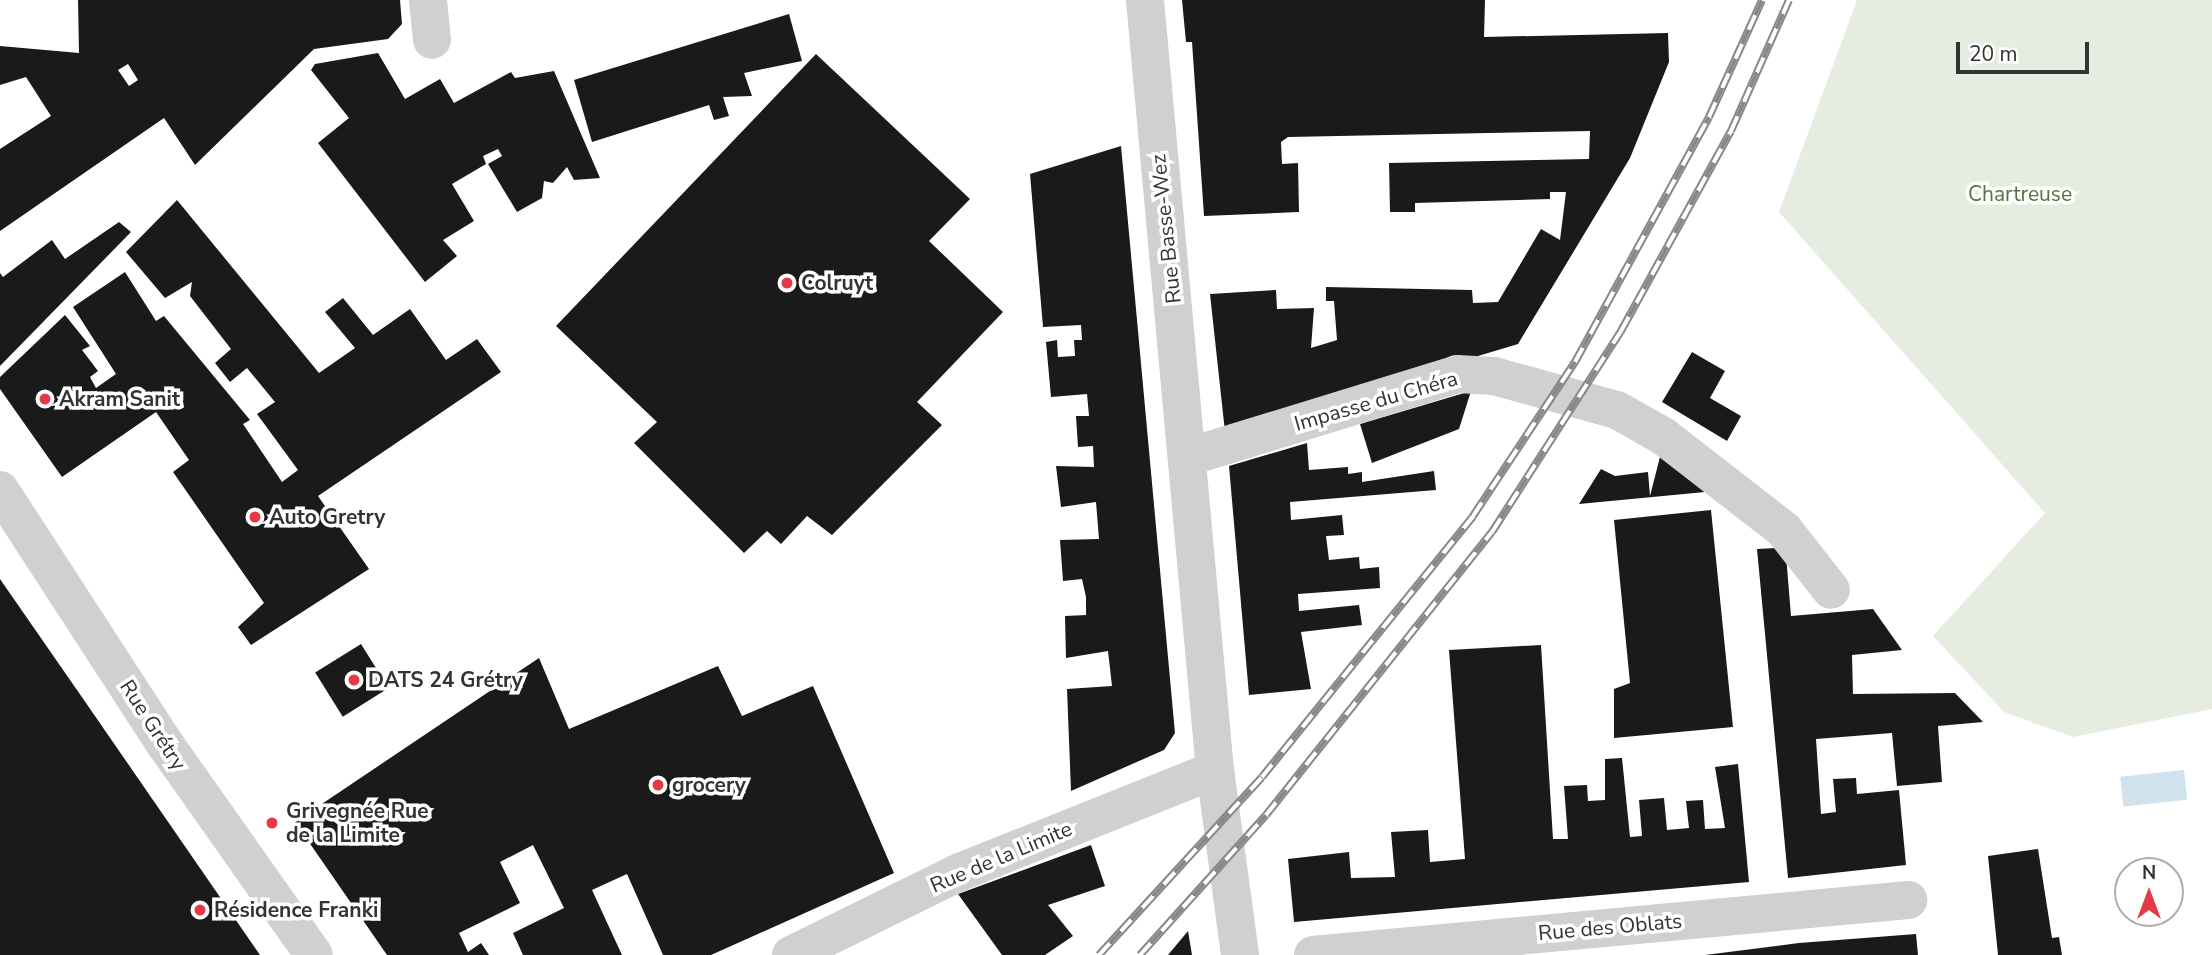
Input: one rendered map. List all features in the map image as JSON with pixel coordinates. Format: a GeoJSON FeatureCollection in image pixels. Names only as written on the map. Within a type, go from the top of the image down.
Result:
{"type":"FeatureCollection","features":[{"type":"Feature","properties":{"kind":"street"},"geometry":{"type":"LineString","coordinates":[[428,0],[432,40]]}},
{"type":"Feature","properties":{"kind":"street","name":"Rue Basse-Wez"},"geometry":{"type":"LineString","coordinates":[[1145,0],[1215,769],[1240,955]]}},
{"type":"Feature","properties":{"kind":"street","name":"Impasse du Chéra"},"geometry":{"type":"LineString","coordinates":[[1188,457],[1457,373],[1494,376],[1617,410],[1663,436],[1784,530],[1831,590]]}},
{"type":"Feature","properties":{"kind":"street","name":"Rue Grétry"},"geometry":{"type":"LineString","coordinates":[[0,489],[165,744],[314,955]]}},
{"type":"Feature","properties":{"kind":"street","name":"Rue de la Limite"},"geometry":{"type":"LineString","coordinates":[[791,955],[960,872],[1215,769]]}},
{"type":"Feature","properties":{"kind":"street","name":"Rue des Oblats"},"geometry":{"type":"LineString","coordinates":[[1312,955],[1908,900]]}},
{"type":"Feature","properties":{"kind":"green space","name":"Chartreuse"},"geometry":{"type":"Polygon","coordinates":[[[1857,0],[2212,0],[2212,709],[2073,737],[2004,712],[1933,636],[2045,513],[1779,212],[1857,0]]]}},
{"type":"Feature","properties":{"kind":"water"},"geometry":{"type":"Polygon","coordinates":[[[2184,770],[2187,800],[2123,807],[2120,777],[2184,770]]]}},
{"type":"Feature","properties":{"kind":"building"},"geometry":{"type":"Polygon","coordinates":[[[78,0],[400,0],[402,24],[388,39],[314,49],[195,165],[164,118],[0,231],[0,149],[51,116],[26,77],[0,85],[0,46],[79,53],[78,0]],[[128,64],[118,70],[129,86],[138,80],[128,64]]]}},
{"type":"Feature","properties":{"kind":"building"},"geometry":{"type":"Polygon","coordinates":[[[1182,0],[1485,0],[1484,37],[1668,33],[1669,62],[1630,158],[1518,344],[1225,432],[1210,294],[1276,290],[1277,309],[1314,308],[1311,348],[1337,340],[1334,301],[1326,301],[1326,287],[1472,290],[1473,303],[1498,302],[1541,229],[1560,240],[1566,192],[1550,192],[1550,199],[1415,203],[1415,212],[1390,212],[1389,163],[1589,159],[1590,131],[1288,137],[1281,142],[1282,164],[1298,163],[1299,212],[1204,216],[1192,42],[1186,42],[1182,0]]]}},
{"type":"Feature","properties":{"kind":"building"},"geometry":{"type":"Polygon","coordinates":[[[789,14],[802,61],[744,73],[752,96],[723,97],[729,116],[714,120],[709,105],[592,142],[574,80],[789,14]]]}},
{"type":"Feature","properties":{"kind":"building"},"geometry":{"type":"Polygon","coordinates":[[[378,53],[405,99],[440,79],[454,103],[511,72],[515,78],[554,71],[600,178],[574,180],[567,167],[553,183],[544,181],[542,198],[517,212],[488,164],[502,156],[498,149],[483,156],[486,164],[452,184],[474,221],[443,240],[457,256],[425,282],[318,143],[349,118],[311,70],[315,64],[378,53]]]}},
{"type":"Feature","properties":{"kind":"building","name":"Colruyt"},"geometry":{"type":"Polygon","coordinates":[[[816,54],[970,199],[929,241],[1003,312],[917,402],[942,425],[832,535],[807,516],[781,544],[767,531],[744,553],[634,443],[657,422],[556,326],[816,54]]]}},
{"type":"Feature","properties":{"kind":"building"},"geometry":{"type":"Polygon","coordinates":[[[1121,146],[1175,733],[1164,750],[1071,791],[1067,689],[1112,686],[1108,651],[1066,658],[1065,616],[1086,615],[1086,597],[1082,579],[1063,581],[1060,540],[1099,539],[1096,502],[1061,507],[1056,466],[1094,467],[1093,446],[1078,447],[1076,416],[1089,416],[1087,394],[1051,397],[1046,342],[1057,340],[1058,357],[1075,356],[1074,340],[1082,340],[1081,325],[1043,327],[1030,174],[1121,146]]]}},
{"type":"Feature","properties":{"kind":"building"},"geometry":{"type":"Polygon","coordinates":[[[177,200],[319,373],[355,348],[325,312],[343,298],[373,335],[410,309],[446,360],[477,339],[501,372],[318,496],[369,569],[251,645],[238,627],[264,603],[173,472],[189,460],[156,412],[62,477],[0,389],[0,377],[65,315],[90,346],[82,350],[98,371],[90,377],[96,388],[116,374],[73,307],[125,272],[156,321],[164,316],[250,420],[243,424],[282,482],[298,470],[257,414],[275,402],[247,368],[230,382],[215,363],[231,349],[190,296],[192,282],[165,298],[126,252],[177,200]]]}},
{"type":"Feature","properties":{"kind":"building"},"geometry":{"type":"Polygon","coordinates":[[[119,222],[131,232],[0,366],[0,273],[3,277],[52,240],[65,259],[119,222]]]}},
{"type":"Feature","properties":{"kind":"building"},"geometry":{"type":"Polygon","coordinates":[[[1692,352],[1725,371],[1710,398],[1741,416],[1727,441],[1662,402],[1692,352]]]}},
{"type":"Feature","properties":{"kind":"building"},"geometry":{"type":"Polygon","coordinates":[[[1471,391],[1459,429],[1372,463],[1360,424],[1471,391]]]}},
{"type":"Feature","properties":{"kind":"building"},"geometry":{"type":"Polygon","coordinates":[[[1307,443],[1309,470],[1348,467],[1348,474],[1362,472],[1362,482],[1434,471],[1436,490],[1290,502],[1291,520],[1342,515],[1344,535],[1326,536],[1329,560],[1359,557],[1360,569],[1379,567],[1380,588],[1298,594],[1299,611],[1359,605],[1362,625],[1301,632],[1311,689],[1249,695],[1229,466],[1307,443]]]}},
{"type":"Feature","properties":{"kind":"building"},"geometry":{"type":"Polygon","coordinates":[[[1662,449],[1705,492],[1579,504],[1601,469],[1615,476],[1648,472],[1650,496],[1662,449]]]}},
{"type":"Feature","properties":{"kind":"building"},"geometry":{"type":"Polygon","coordinates":[[[1711,510],[1733,727],[1614,738],[1614,689],[1630,683],[1614,520],[1711,510]]]}},
{"type":"Feature","properties":{"kind":"building"},"geometry":{"type":"Polygon","coordinates":[[[1777,548],[1786,555],[1791,616],[1873,609],[1902,650],[1852,655],[1853,694],[1955,693],[1983,722],[1938,726],[1942,782],[1897,786],[1892,733],[1816,739],[1821,814],[1836,812],[1833,779],[1856,778],[1857,794],[1899,790],[1906,865],[1788,878],[1757,549],[1777,548]]]}},
{"type":"Feature","properties":{"kind":"building"},"geometry":{"type":"Polygon","coordinates":[[[0,579],[86,703],[260,955],[0,955],[0,579]]]}},
{"type":"Feature","properties":{"kind":"building"},"geometry":{"type":"Polygon","coordinates":[[[361,644],[389,688],[343,717],[315,673],[361,644]]]}},
{"type":"Feature","properties":{"kind":"building"},"geometry":{"type":"Polygon","coordinates":[[[1541,645],[1553,839],[1568,839],[1564,786],[1587,785],[1588,801],[1605,800],[1605,759],[1622,758],[1630,837],[1642,836],[1639,800],[1664,798],[1667,830],[1689,828],[1686,801],[1703,800],[1705,829],[1725,828],[1715,767],[1738,764],[1749,882],[1294,922],[1288,859],[1349,852],[1351,878],[1395,877],[1391,832],[1428,830],[1430,862],[1465,859],[1449,650],[1541,645]]]}},
{"type":"Feature","properties":{"kind":"building"},"geometry":{"type":"Polygon","coordinates":[[[539,658],[569,729],[718,666],[742,716],[813,686],[894,873],[711,955],[663,955],[627,874],[592,890],[622,955],[523,955],[513,933],[564,908],[533,845],[500,862],[520,903],[459,933],[468,952],[481,943],[489,955],[387,955],[295,822],[539,658]]]}},
{"type":"Feature","properties":{"kind":"building"},"geometry":{"type":"Polygon","coordinates":[[[1091,845],[1105,886],[1048,905],[1073,936],[1045,955],[1002,955],[958,894],[1091,845]]]}},
{"type":"Feature","properties":{"kind":"building"},"geometry":{"type":"Polygon","coordinates":[[[2038,849],[2052,938],[2059,937],[2062,955],[1998,955],[1988,856],[2038,849]]]}},
{"type":"Feature","properties":{"kind":"building"},"geometry":{"type":"Polygon","coordinates":[[[1188,931],[1192,955],[1168,955],[1188,931]]]}},
{"type":"Feature","properties":{"kind":"building"},"geometry":{"type":"Polygon","coordinates":[[[1916,934],[1918,955],[1705,955],[1799,943],[1916,934]]]}},
{"type":"Feature","properties":{"kind":"railway"},"geometry":{"type":"LineString","coordinates":[[1099,955],[1262,777],[1473,516],[1575,362],[1709,117],[1762,0]]}},
{"type":"Feature","properties":{"kind":"railway"},"geometry":{"type":"LineString","coordinates":[[1140,955],[1266,815],[1492,532],[1621,331],[1731,131],[1789,0]]}},
{"type":"Feature","properties":{"kind":"place","name":"Colruyt"},"geometry":{"type":"Point","coordinates":[787,283]}},
{"type":"Feature","properties":{"kind":"place","name":"Akram Sanit"},"geometry":{"type":"Point","coordinates":[45,399]}},
{"type":"Feature","properties":{"kind":"place","name":"Auto Gretry"},"geometry":{"type":"Point","coordinates":[255,517]}},
{"type":"Feature","properties":{"kind":"place","name":"DATS 24 Grétry"},"geometry":{"type":"Point","coordinates":[354,680]}},
{"type":"Feature","properties":{"kind":"place","name":"grocery"},"geometry":{"type":"Point","coordinates":[658,785]}},
{"type":"Feature","properties":{"kind":"place","name":"Grivegnée Rue de la Limite"},"geometry":{"type":"Point","coordinates":[272,823]}},
{"type":"Feature","properties":{"kind":"place","name":"Résidence Franki"},"geometry":{"type":"Point","coordinates":[200,910]}}]}
